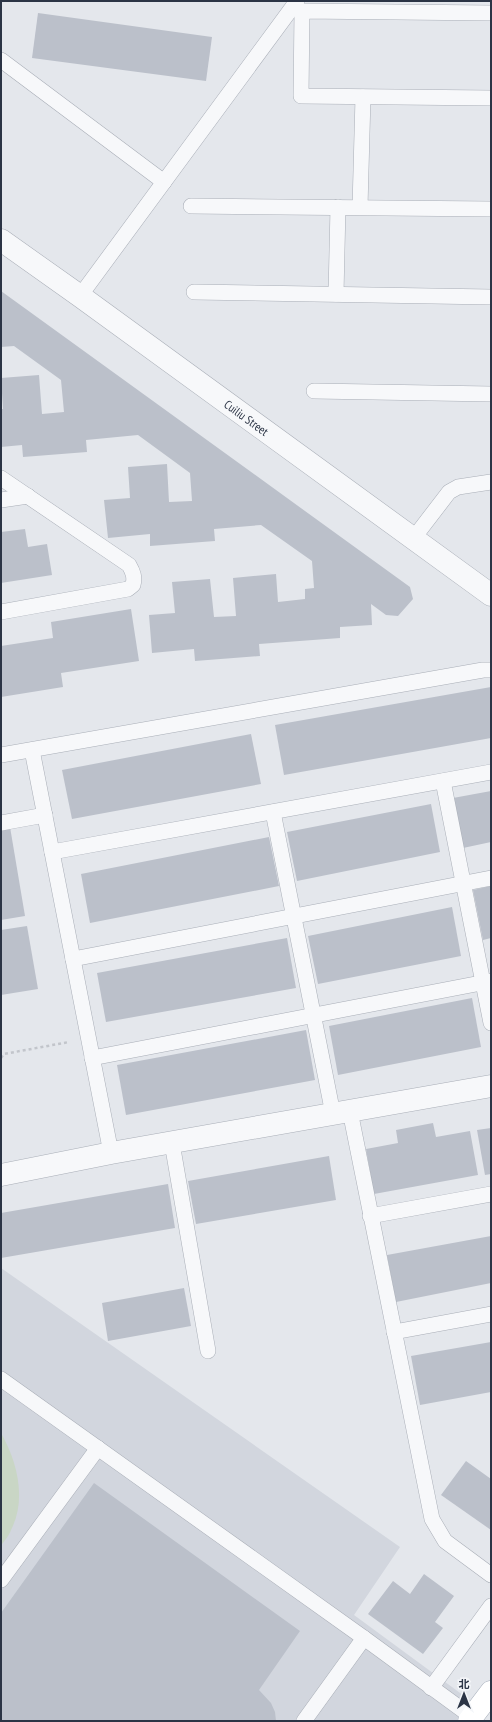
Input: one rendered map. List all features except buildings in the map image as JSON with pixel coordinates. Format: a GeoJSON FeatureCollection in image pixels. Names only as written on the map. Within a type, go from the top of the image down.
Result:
{"type":"FeatureCollection","features":[{"type":"Feature","properties":{"kind":"main road"},"geometry":{"type":"LineString","coordinates":[[470,1719],[491,1692]]}},
{"type":"Feature","properties":{"kind":"street","name":"Cuiliu Street"},"geometry":{"type":"LineString","coordinates":[[1,240],[491,595]]}},
{"type":"Feature","properties":{"kind":"street"},"geometry":{"type":"LineString","coordinates":[[1,1175],[111,1153],[491,1086]]}},
{"type":"Feature","properties":{"kind":"lane"},"geometry":{"type":"LineString","coordinates":[[80,296],[297,1]]}},
{"type":"Feature","properties":{"kind":"lane"},"geometry":{"type":"LineString","coordinates":[[491,13],[302,11],[301,96],[491,98]]}},
{"type":"Feature","properties":{"kind":"lane"},"geometry":{"type":"LineString","coordinates":[[1,60],[164,182]]}},
{"type":"Feature","properties":{"kind":"lane"},"geometry":{"type":"LineString","coordinates":[[360,207],[363,97]]}},
{"type":"Feature","properties":{"kind":"lane"},"geometry":{"type":"LineString","coordinates":[[191,206],[491,209]]}},
{"type":"Feature","properties":{"kind":"lane"},"geometry":{"type":"LineString","coordinates":[[336,294],[338,207]]}},
{"type":"Feature","properties":{"kind":"lane"},"geometry":{"type":"LineString","coordinates":[[194,292],[491,297]]}},
{"type":"Feature","properties":{"kind":"lane"},"geometry":{"type":"LineString","coordinates":[[314,391],[491,394]]}},
{"type":"Feature","properties":{"kind":"lane"},"geometry":{"type":"LineString","coordinates":[[1,478],[129,564],[133,571],[133,585],[128,589],[1,612]]}},
{"type":"Feature","properties":{"kind":"lane"},"geometry":{"type":"LineString","coordinates":[[413,538],[449,492],[458,487],[491,482]]}},
{"type":"Feature","properties":{"kind":"lane"},"geometry":{"type":"LineString","coordinates":[[1,500],[28,496]]}},
{"type":"Feature","properties":{"kind":"lane"},"geometry":{"type":"LineString","coordinates":[[1,755],[483,670],[491,670]]}},
{"type":"Feature","properties":{"kind":"lane"},"geometry":{"type":"LineString","coordinates":[[32,750],[111,1153]]}},
{"type":"Feature","properties":{"kind":"lane"},"geometry":{"type":"LineString","coordinates":[[52,852],[491,772]]}},
{"type":"Feature","properties":{"kind":"lane"},"geometry":{"type":"LineString","coordinates":[[444,781],[463,883],[487,982],[491,1023]]}},
{"type":"Feature","properties":{"kind":"lane"},"geometry":{"type":"LineString","coordinates":[[273,812],[314,1015],[370,1216],[432,1518],[445,1541],[491,1575]]}},
{"type":"Feature","properties":{"kind":"lane"},"geometry":{"type":"LineString","coordinates":[[1,823],[45,815]]}},
{"type":"Feature","properties":{"kind":"lane"},"geometry":{"type":"LineString","coordinates":[[73,959],[491,878]]}},
{"type":"Feature","properties":{"kind":"lane"},"geometry":{"type":"LineString","coordinates":[[92,1058],[487,982]]}},
{"type":"Feature","properties":{"kind":"lane"},"geometry":{"type":"LineString","coordinates":[[172,1143],[208,1351]]}},
{"type":"Feature","properties":{"kind":"lane"},"geometry":{"type":"LineString","coordinates":[[370,1216],[491,1194]]}},
{"type":"Feature","properties":{"kind":"lane"},"geometry":{"type":"LineString","coordinates":[[394,1332],[491,1314]]}},
{"type":"Feature","properties":{"kind":"lane"},"geometry":{"type":"LineString","coordinates":[[1,1379],[364,1638],[470,1719]]}},
{"type":"Feature","properties":{"kind":"lane"},"geometry":{"type":"LineString","coordinates":[[1,1580],[98,1448]]}},
{"type":"Feature","properties":{"kind":"lane"},"geometry":{"type":"LineString","coordinates":[[431,1688],[491,1606]]}},
{"type":"Feature","properties":{"kind":"lane"},"geometry":{"type":"LineString","coordinates":[[304,1721],[364,1638]]}},
{"type":"Feature","properties":{"kind":"path"},"geometry":{"type":"LineString","coordinates":[[1,1058],[4,1054],[88,1038]]}},
{"type":"Feature","properties":{"kind":"shaded area"},"geometry":{"type":"Polygon","coordinates":[[[1,1268],[400,1547],[354,1615],[471,1701],[456,1721],[1,1721],[1,1268]]]}},
{"type":"Feature","properties":{"kind":"green space"},"geometry":{"type":"Polygon","coordinates":[[[1,1433],[12,1456],[18,1480],[19,1493],[16,1518],[9,1534],[1,1546],[1,1433]]]}}]}
